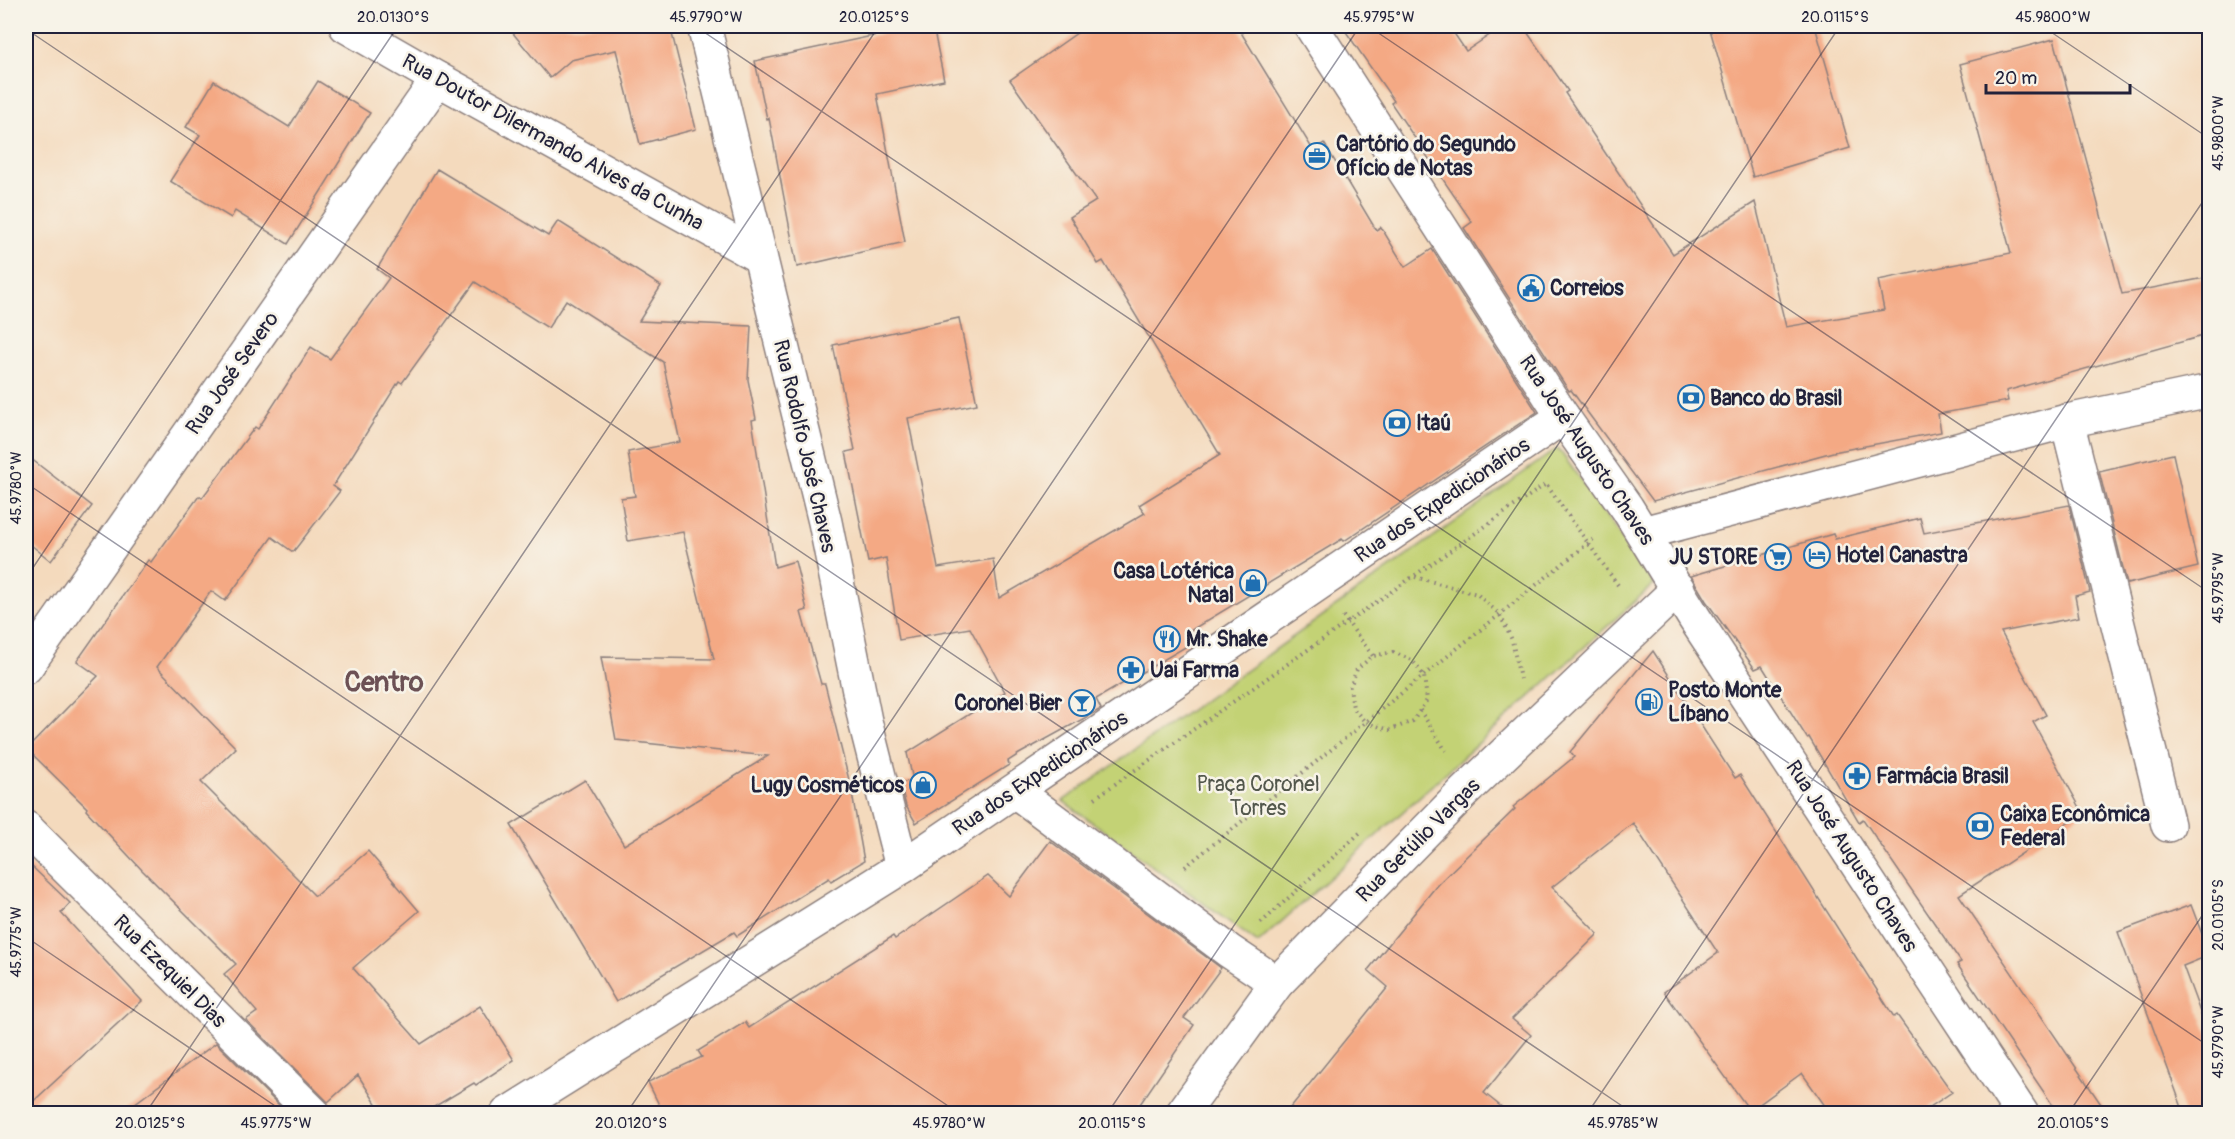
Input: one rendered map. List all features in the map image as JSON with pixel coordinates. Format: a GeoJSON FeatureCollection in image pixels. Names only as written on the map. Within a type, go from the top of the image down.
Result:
{"type":"FeatureCollection","features":[{"type":"Feature","properties":{"kind":"street","name":"Rua Doutor Dilermando Alves da Cunha"},"geometry":{"type":"LineString","coordinates":[[346,26],[438,80],[760,257]]}},
{"type":"Feature","properties":{"kind":"street","name":"Rua Rodolfo José Chaves"},"geometry":{"type":"LineString","coordinates":[[704,26],[825,522],[865,721],[902,867]]}},
{"type":"Feature","properties":{"kind":"street","name":"Rua José Augusto Chaves"},"geometry":{"type":"LineString","coordinates":[[1311,26],[1563,417],[1635,521],[1695,619],[2022,1113]]}},
{"type":"Feature","properties":{"kind":"street","name":"Rua José Severo"},"geometry":{"type":"LineString","coordinates":[[26,668],[438,80]]}},
{"type":"Feature","properties":{"kind":"street"},"geometry":{"type":"LineString","coordinates":[[1635,521],[2067,421],[2210,391]]}},
{"type":"Feature","properties":{"kind":"street","name":"Rua dos Expedicionários"},"geometry":{"type":"LineString","coordinates":[[507,1113],[902,867],[1563,417]]}},
{"type":"Feature","properties":{"kind":"street"},"geometry":{"type":"LineString","coordinates":[[2067,421],[2168,825]]}},
{"type":"Feature","properties":{"kind":"street","name":"Rua Getúlio Vargas"},"geometry":{"type":"LineString","coordinates":[[1182,1113],[1277,984],[1463,793],[1678,589]]}},
{"type":"Feature","properties":{"kind":"street"},"geometry":{"type":"LineString","coordinates":[[1014,791],[1277,984]]}},
{"type":"Feature","properties":{"kind":"street","name":"Rua Ezequiel Dias"},"geometry":{"type":"LineString","coordinates":[[26,828],[314,1113]]}},
{"type":"Feature","properties":{"kind":"path"},"geometry":{"type":"LineString","coordinates":[[1058,824],[1546,484],[1623,592]]}},
{"type":"Feature","properties":{"kind":"path"},"geometry":{"type":"LineString","coordinates":[[1180,872],[1589,544],[1635,521]]}},
{"type":"Feature","properties":{"kind":"path"},"geometry":{"type":"LineString","coordinates":[[1383,540],[1414,576],[1477,594],[1500,615],[1512,640],[1520,678],[1547,713]]}},
{"type":"Feature","properties":{"kind":"path"},"geometry":{"type":"LineString","coordinates":[[1321,582],[1347,623],[1373,656]]}},
{"type":"Feature","properties":{"kind":"path"},"geometry":{"type":"LineString","coordinates":[[1392,652],[1412,660],[1424,676],[1427,700],[1413,721],[1390,730],[1366,723],[1353,708],[1350,687],[1358,669],[1373,656],[1392,652]]}},
{"type":"Feature","properties":{"kind":"path"},"geometry":{"type":"LineString","coordinates":[[1511,686],[1528,671]]}},
{"type":"Feature","properties":{"kind":"path"},"geometry":{"type":"LineString","coordinates":[[1438,758],[1454,742]]}},
{"type":"Feature","properties":{"kind":"path"},"geometry":{"type":"LineString","coordinates":[[1229,951],[1365,829]]}},
{"type":"Feature","properties":{"kind":"green space","name":"Praça Coronel Torres"},"geometry":{"type":"Polygon","coordinates":[[[1558,448],[1654,584],[1258,943],[1063,801],[1558,448]]]}},
{"type":"Feature","properties":{"kind":"building"},"geometry":{"type":"Polygon","coordinates":[[[507,26],[670,26],[696,129],[640,144],[616,50],[571,60],[550,78],[507,26]]]}},
{"type":"Feature","properties":{"kind":"building"},"geometry":{"type":"Polygon","coordinates":[[[919,26],[933,26],[944,80],[877,94],[905,242],[797,267],[769,118],[767,119],[755,61],[919,26]]]}},
{"type":"Feature","properties":{"kind":"building"},"geometry":{"type":"Polygon","coordinates":[[[1087,26],[1237,26],[1313,150],[1324,143],[1376,230],[1381,227],[1405,267],[1432,249],[1537,412],[1344,541],[1342,539],[1188,632],[1194,642],[1096,699],[1101,709],[1019,754],[1008,761],[1009,765],[916,823],[906,806],[900,783],[913,780],[907,753],[1005,692],[970,628],[899,640],[886,558],[868,562],[846,452],[855,450],[833,345],[959,318],[977,404],[908,418],[938,568],[993,559],[999,598],[1145,513],[1139,505],[1220,455],[1103,261],[1098,264],[1070,217],[1096,201],[1010,80],[1087,26]]]}},
{"type":"Feature","properties":{"kind":"building"},"geometry":{"type":"Polygon","coordinates":[[[1342,26],[1449,26],[1466,51],[1503,26],[1523,26],[1568,91],[1565,93],[1673,254],[1755,202],[1786,327],[1884,310],[1878,280],[2011,253],[1960,64],[2054,39],[2122,294],[2210,277],[2210,334],[2006,391],[2008,401],[1938,414],[1941,432],[1833,452],[1653,501],[1571,390],[1569,391],[1464,228],[1472,222],[1391,103],[1394,101],[1342,26]]]}},
{"type":"Feature","properties":{"kind":"building"},"geometry":{"type":"Polygon","coordinates":[[[1709,26],[1815,26],[1850,148],[1753,177],[1709,26]]]}},
{"type":"Feature","properties":{"kind":"building"},"geometry":{"type":"Polygon","coordinates":[[[214,81],[289,127],[318,81],[370,113],[288,244],[235,211],[231,218],[170,181],[200,135],[186,127],[214,81]]]}},
{"type":"Feature","properties":{"kind":"building"},"geometry":{"type":"Polygon","coordinates":[[[437,169],[548,236],[558,221],[661,286],[639,321],[751,326],[748,380],[756,419],[752,420],[775,567],[795,561],[807,610],[801,612],[821,684],[825,684],[851,788],[864,861],[831,881],[829,878],[737,936],[734,932],[616,1002],[511,825],[585,780],[624,845],[768,756],[616,740],[601,657],[714,659],[683,532],[628,541],[621,498],[635,496],[628,452],[680,442],[663,362],[566,300],[548,328],[475,282],[402,383],[399,381],[333,486],[340,491],[293,552],[272,537],[225,601],[211,591],[157,667],[236,748],[201,782],[315,896],[368,851],[419,911],[353,968],[421,1044],[480,1006],[514,1060],[476,1085],[474,1083],[424,1113],[382,1113],[358,1075],[328,1102],[246,1020],[257,1012],[224,974],[236,964],[142,870],[86,810],[87,808],[27,749],[98,676],[77,661],[148,560],[151,562],[199,496],[202,498],[255,427],[258,429],[311,347],[330,359],[389,278],[377,269],[437,169]]]}},
{"type":"Feature","properties":{"kind":"building"},"geometry":{"type":"Polygon","coordinates":[[[2173,454],[2198,567],[2127,584],[2099,471],[2173,454]]]}},
{"type":"Feature","properties":{"kind":"building"},"geometry":{"type":"Polygon","coordinates":[[[26,455],[92,506],[51,561],[26,541],[26,455]]]}},
{"type":"Feature","properties":{"kind":"building"},"geometry":{"type":"Polygon","coordinates":[[[2069,505],[2090,592],[2075,596],[2079,617],[2001,632],[2046,715],[2033,722],[2083,813],[1959,895],[2107,1113],[2058,1113],[1957,964],[1961,962],[1863,819],[1859,822],[1809,737],[1807,738],[1762,666],[1755,669],[1706,601],[1691,576],[1833,534],[1835,539],[1920,518],[1924,533],[2069,505]]]}},
{"type":"Feature","properties":{"kind":"building"},"geometry":{"type":"Polygon","coordinates":[[[1653,651],[1735,778],[1740,775],[1894,1017],[1897,1015],[1952,1092],[1921,1113],[1830,1113],[1802,1073],[1750,1111],[1664,992],[1718,953],[1633,823],[1552,887],[1598,934],[1512,1019],[1531,1035],[1484,1093],[1509,1113],[1286,1113],[1388,987],[1368,970],[1438,884],[1515,809],[1513,807],[1574,757],[1570,752],[1653,651]]]}},
{"type":"Feature","properties":{"kind":"building"},"geometry":{"type":"Polygon","coordinates":[[[1050,841],[1221,968],[1184,1018],[1194,1025],[1134,1113],[663,1113],[648,1082],[702,1057],[698,1051],[745,1022],[749,1028],[893,936],[895,939],[988,876],[1009,896],[1050,841]]]}},
{"type":"Feature","properties":{"kind":"building"},"geometry":{"type":"Polygon","coordinates":[[[26,861],[70,903],[61,913],[142,1001],[26,1108],[26,861]]]}},
{"type":"Feature","properties":{"kind":"building"},"geometry":{"type":"Polygon","coordinates":[[[2191,905],[2210,955],[2183,966],[2210,1039],[2210,1113],[2184,1113],[2118,932],[2191,905]]]}},
{"type":"Feature","properties":{"kind":"building"},"geometry":{"type":"Polygon","coordinates":[[[216,1043],[287,1113],[122,1113],[216,1043]]]}},
{"type":"Feature","properties":{"kind":"place","name":"Cartório do Segundo Ofício de Notas"},"geometry":{"type":"Point","coordinates":[1317,156]}},
{"type":"Feature","properties":{"kind":"place","name":"Correios"},"geometry":{"type":"Point","coordinates":[1531,288]}},
{"type":"Feature","properties":{"kind":"place","name":"Banco do Brasil"},"geometry":{"type":"Point","coordinates":[1691,398]}},
{"type":"Feature","properties":{"kind":"place","name":"Itaú"},"geometry":{"type":"Point","coordinates":[1397,423]}},
{"type":"Feature","properties":{"kind":"place","name":"Hotel Canastra"},"geometry":{"type":"Point","coordinates":[1817,555]}},
{"type":"Feature","properties":{"kind":"place","name":"JU STORE"},"geometry":{"type":"Point","coordinates":[1778,557]}},
{"type":"Feature","properties":{"kind":"place","name":"Casa Lotérica Natal"},"geometry":{"type":"Point","coordinates":[1253,583]}},
{"type":"Feature","properties":{"kind":"place","name":"Mr. Shake"},"geometry":{"type":"Point","coordinates":[1167,639]}},
{"type":"Feature","properties":{"kind":"place","name":"Uai Farma"},"geometry":{"type":"Point","coordinates":[1131,670]}},
{"type":"Feature","properties":{"kind":"place","name":"Posto Monte Líbano"},"geometry":{"type":"Point","coordinates":[1649,702]}},
{"type":"Feature","properties":{"kind":"place","name":"Coronel Bier"},"geometry":{"type":"Point","coordinates":[1082,703]}},
{"type":"Feature","properties":{"kind":"place","name":"Farmácia Brasil"},"geometry":{"type":"Point","coordinates":[1857,776]}},
{"type":"Feature","properties":{"kind":"place","name":"Lugy Cosméticos"},"geometry":{"type":"Point","coordinates":[923,785]}},
{"type":"Feature","properties":{"kind":"place","name":"Caixa Econômica Federal"},"geometry":{"type":"Point","coordinates":[1980,826]}},
{"type":"Feature","properties":{"kind":"district","name":"Centro"},"geometry":{"type":"Point","coordinates":[384,682]}}]}
